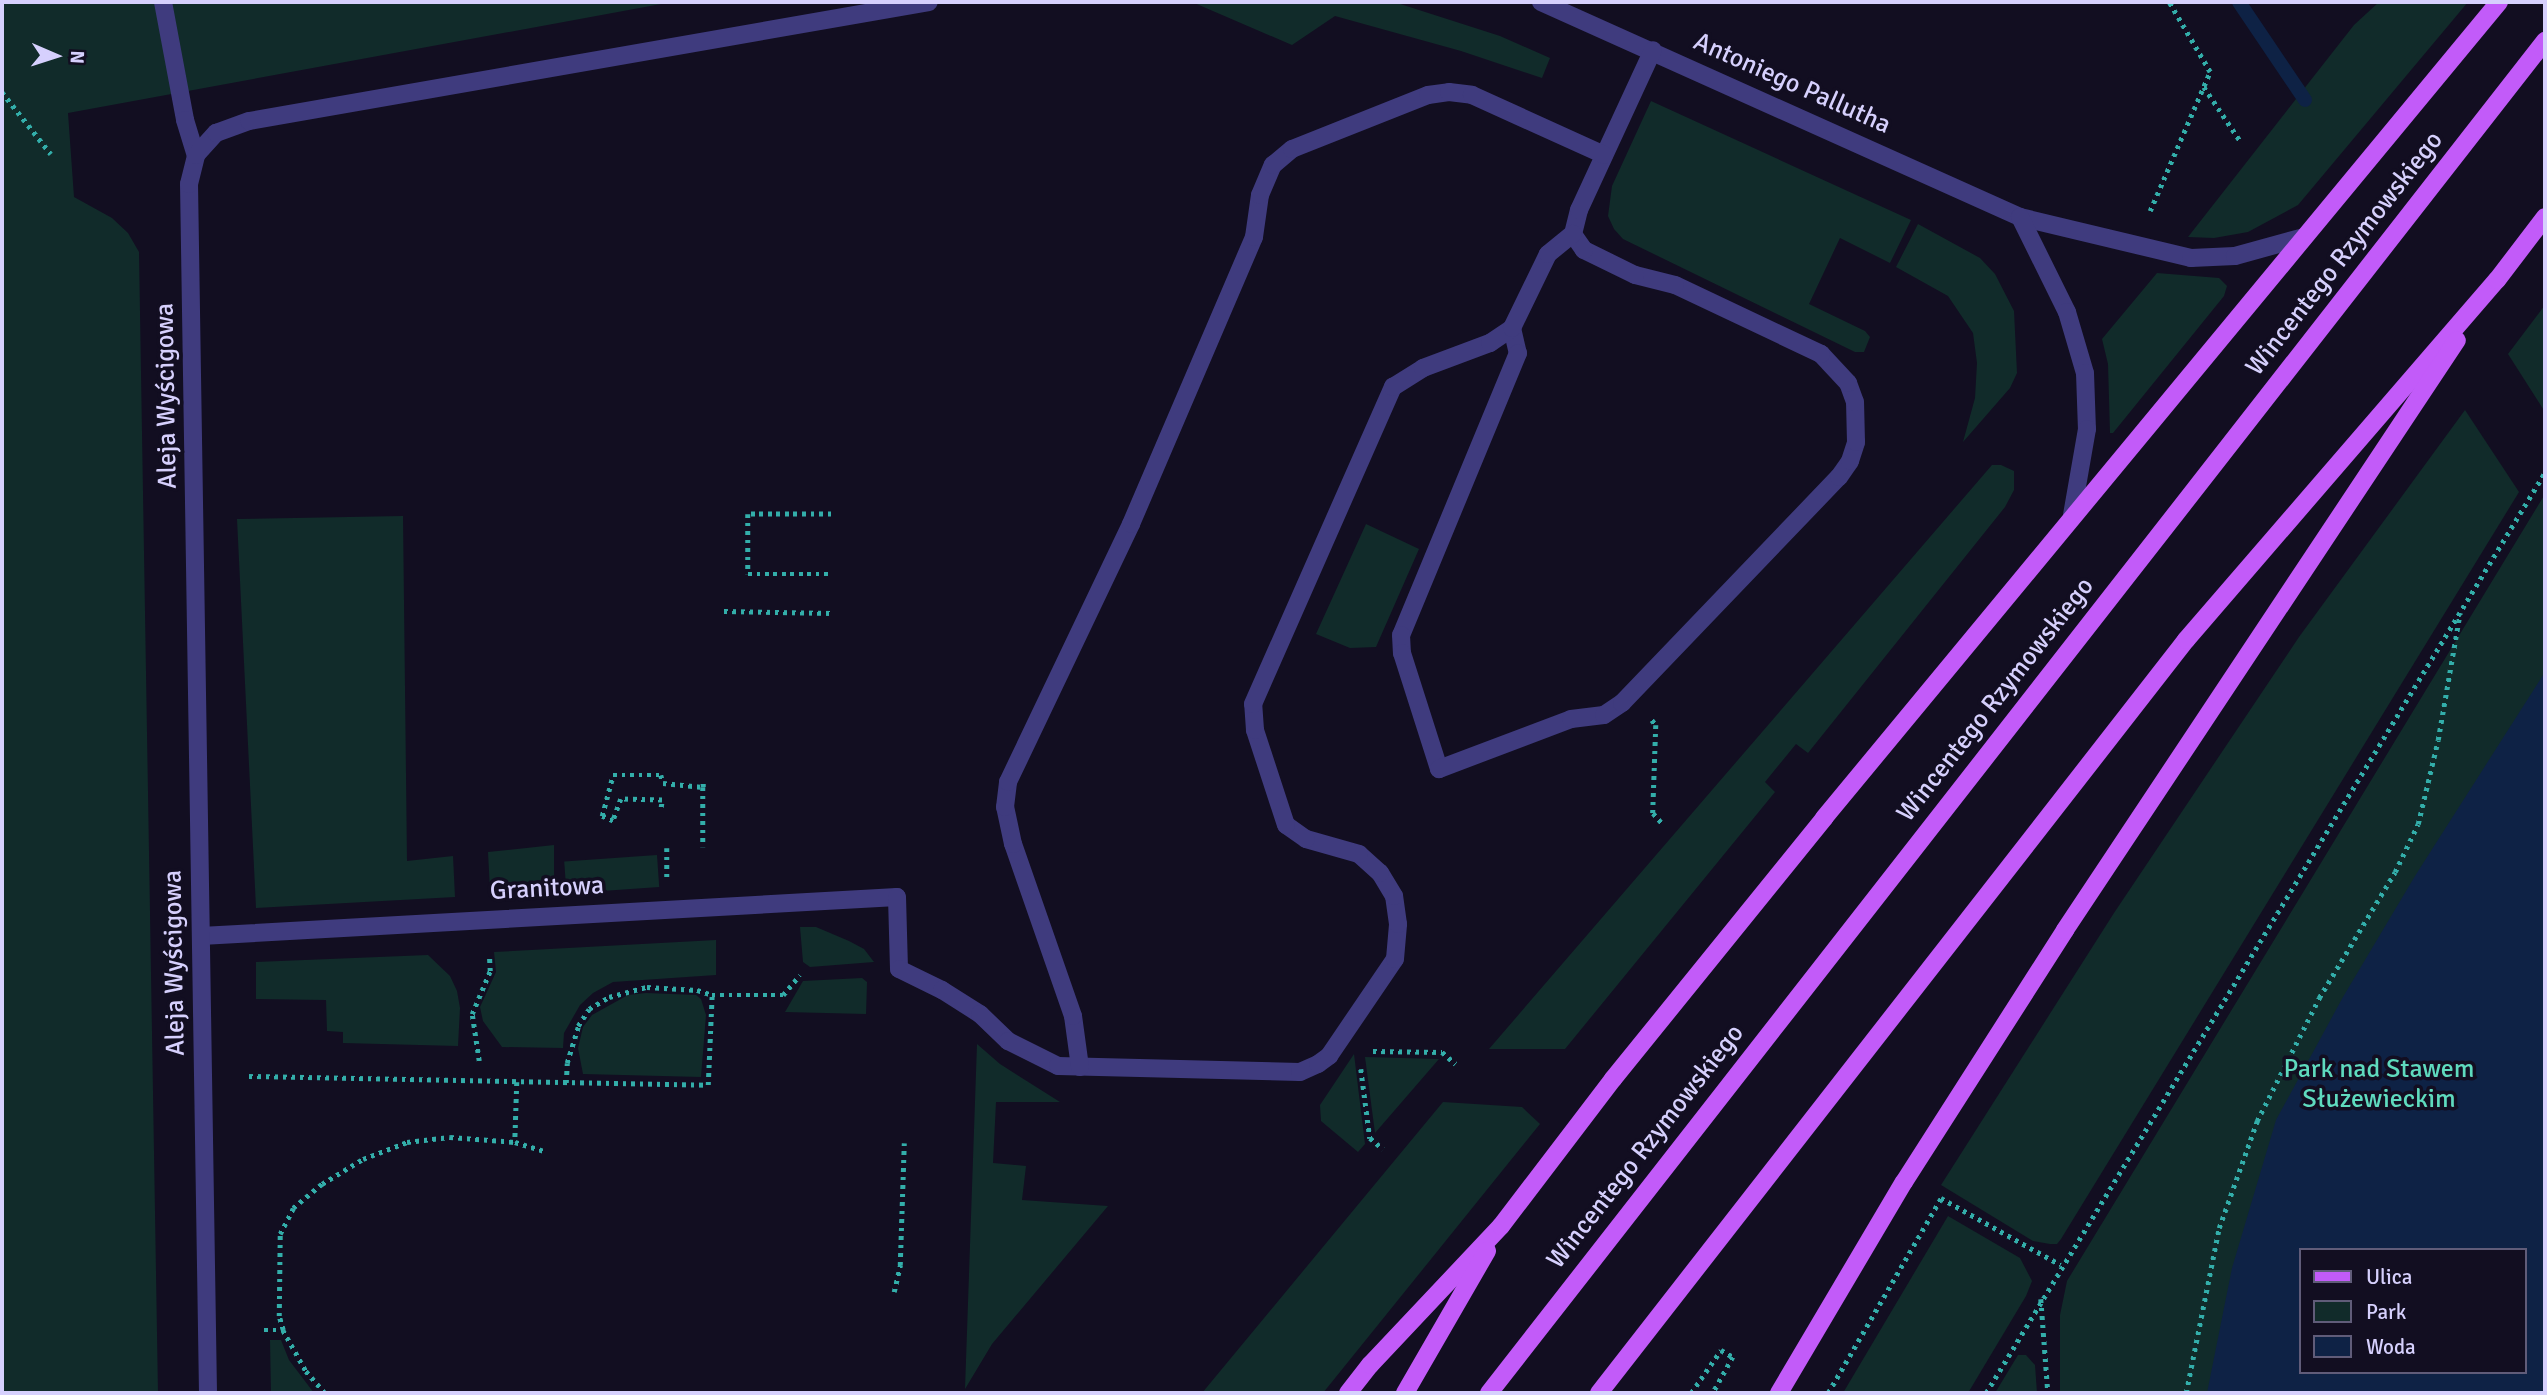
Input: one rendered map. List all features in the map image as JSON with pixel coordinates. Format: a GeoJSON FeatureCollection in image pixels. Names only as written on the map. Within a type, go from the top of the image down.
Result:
{"type":"FeatureCollection","features":[{"type":"Feature","properties":{"kind":"main road","name":"Wincentego Rzymowskiego"},"geometry":{"type":"LineString","coordinates":[[1501,1226],[1613,1079],[1731,933],[2072,515],[2499,2]]}},
{"type":"Feature","properties":{"kind":"main road","name":"Wincentego Rzymowskiego"},"geometry":{"type":"LineString","coordinates":[[1489,1393],[2545,41]]}},
{"type":"Feature","properties":{"kind":"main road"},"geometry":{"type":"LineString","coordinates":[[1779,1393],[1904,1182],[2057,942],[2497,280],[2545,216]]}},
{"type":"Feature","properties":{"kind":"main road"},"geometry":{"type":"LineString","coordinates":[[1599,1393],[2186,640],[2497,280]]}},
{"type":"Feature","properties":{"kind":"main road"},"geometry":{"type":"LineString","coordinates":[[1348,1393],[1370,1365],[1501,1226]]}},
{"type":"Feature","properties":{"kind":"main road"},"geometry":{"type":"LineString","coordinates":[[1405,1393],[1501,1226]]}},
{"type":"Feature","properties":{"kind":"street"},"geometry":{"type":"LineString","coordinates":[[163,2],[185,120],[196,155],[216,134],[249,121],[929,2]]}},
{"type":"Feature","properties":{"kind":"street","name":"Antoniego Pallutha"},"geometry":{"type":"LineString","coordinates":[[1541,2],[2020,217],[2191,258],[2235,256],[2304,237]]}},
{"type":"Feature","properties":{"kind":"street"},"geometry":{"type":"LineString","coordinates":[[1604,155],[1472,95],[1449,92],[1427,95],[1292,149],[1273,165],[1260,195],[1254,237],[1131,524],[1008,782],[1005,807],[1013,844],[1073,1016],[1080,1067],[1300,1072],[1329,1056],[1395,959],[1398,924],[1394,896],[1380,873],[1359,854],[1306,839],[1286,825],[1255,730],[1253,704],[1393,387],[1423,368],[1490,344],[1513,328],[1548,254],[1573,234],[1580,210],[1653,50]]}},
{"type":"Feature","properties":{"kind":"street","name":"Aleja Wyścigowa"},"geometry":{"type":"LineString","coordinates":[[196,155],[189,184],[208,1393]]}},
{"type":"Feature","properties":{"kind":"street"},"geometry":{"type":"LineString","coordinates":[[2020,217],[2067,312],[2085,373],[2087,429],[2072,515]]}},
{"type":"Feature","properties":{"kind":"street"},"geometry":{"type":"LineString","coordinates":[[1513,328],[1518,353],[1401,635],[1402,653],[1439,769],[1571,719],[1604,715],[1628,697],[1839,477],[1850,461],[1856,442],[1858,422],[1848,383],[1821,354],[1675,285],[1634,275],[1584,250],[1573,234]]}},
{"type":"Feature","properties":{"kind":"street","name":"Granitowa"},"geometry":{"type":"LineString","coordinates":[[201,936],[897,897],[899,969],[942,990],[980,1014],[1008,1041],[1058,1066],[1080,1067]]}},
{"type":"Feature","properties":{"kind":"path"},"geometry":{"type":"LineString","coordinates":[[2150,211],[2210,72],[2169,2]]}},
{"type":"Feature","properties":{"kind":"path"},"geometry":{"type":"LineString","coordinates":[[2203,87],[2241,142]]}},
{"type":"Feature","properties":{"kind":"path"},"geometry":{"type":"LineString","coordinates":[[2,92],[51,154]]}},
{"type":"Feature","properties":{"kind":"path"},"geometry":{"type":"LineString","coordinates":[[1986,1393],[2061,1265],[2545,472]]}},
{"type":"Feature","properties":{"kind":"path"},"geometry":{"type":"LineString","coordinates":[[831,514],[748,514],[748,574],[831,574]]}},
{"type":"Feature","properties":{"kind":"path"},"geometry":{"type":"LineString","coordinates":[[2186,1393],[2219,1228],[2257,1121],[2319,998],[2395,872],[2418,824],[2440,728],[2460,609]]}},
{"type":"Feature","properties":{"kind":"path"},"geometry":{"type":"LineString","coordinates":[[724,611],[832,613]]}},
{"type":"Feature","properties":{"kind":"path"},"geometry":{"type":"LineString","coordinates":[[1628,697],[1656,725],[1653,813],[1662,822]]}},
{"type":"Feature","properties":{"kind":"path"},"geometry":{"type":"LineString","coordinates":[[661,807],[662,800],[621,799],[613,821],[602,817],[613,775],[662,775],[663,783],[703,787]]}},
{"type":"Feature","properties":{"kind":"path"},"geometry":{"type":"LineString","coordinates":[[703,780],[704,847]]}},
{"type":"Feature","properties":{"kind":"path"},"geometry":{"type":"LineString","coordinates":[[479,1061],[472,1014],[490,971],[489,946]]}},
{"type":"Feature","properties":{"kind":"path"},"geometry":{"type":"LineString","coordinates":[[566,1083],[567,1063],[578,1026],[589,1009],[609,997],[647,987],[697,990],[712,995],[783,996],[800,975]]}},
{"type":"Feature","properties":{"kind":"path"},"geometry":{"type":"LineString","coordinates":[[249,1076],[708,1085],[712,995]]}},
{"type":"Feature","properties":{"kind":"path"},"geometry":{"type":"LineString","coordinates":[[1382,1149],[1370,1138],[1360,1054],[1442,1052],[1456,1064]]}},
{"type":"Feature","properties":{"kind":"path"},"geometry":{"type":"LineString","coordinates":[[515,1142],[517,1082]]}},
{"type":"Feature","properties":{"kind":"path"},"geometry":{"type":"LineString","coordinates":[[325,1393],[306,1371],[283,1330],[279,1316],[280,1234],[293,1208],[322,1184],[362,1159],[407,1142],[450,1137],[515,1142],[545,1151]]}},
{"type":"Feature","properties":{"kind":"path"},"geometry":{"type":"LineString","coordinates":[[894,1292],[900,1265],[904,1143]]}},
{"type":"Feature","properties":{"kind":"path"},"geometry":{"type":"LineString","coordinates":[[1828,1393],[1941,1198],[2061,1265]]}},
{"type":"Feature","properties":{"kind":"path"},"geometry":{"type":"LineString","coordinates":[[2041,1298],[2048,1393]]}},
{"type":"Feature","properties":{"kind":"path"},"geometry":{"type":"LineString","coordinates":[[264,1330],[283,1330]]}},
{"type":"Feature","properties":{"kind":"path"},"geometry":{"type":"LineString","coordinates":[[1691,1393],[1721,1350],[1733,1357],[1713,1393]]}},
{"type":"Feature","properties":{"kind":"green space"},"geometry":{"type":"Polygon","coordinates":[[[2,2],[672,2],[68,113],[74,197],[112,218],[128,233],[139,252],[158,1393],[2,1393],[2,2]]]}},
{"type":"Feature","properties":{"kind":"green space"},"geometry":{"type":"Polygon","coordinates":[[[1192,2],[1394,2],[1500,36],[1550,58],[1542,78],[1461,51],[1335,16],[1292,45],[1192,2]]]}},
{"type":"Feature","properties":{"kind":"green space"},"geometry":{"type":"Polygon","coordinates":[[[2379,2],[2468,2],[2298,205],[2248,232],[2214,238],[2188,237],[2354,25],[2379,2]]]}},
{"type":"Feature","properties":{"kind":"green space"},"geometry":{"type":"Polygon","coordinates":[[[1651,101],[1911,220],[1890,263],[1840,238],[1809,304],[1865,331],[1870,337],[1864,352],[1855,352],[1623,239],[1614,229],[1608,216],[1612,186],[1651,101]]]}},
{"type":"Feature","properties":{"kind":"green space"},"geometry":{"type":"Polygon","coordinates":[[[1918,224],[1980,258],[1995,274],[2014,311],[2017,373],[2010,388],[1963,442],[1975,398],[1977,363],[1973,333],[1948,296],[1896,267],[1918,224]]]}},
{"type":"Feature","properties":{"kind":"green space"},"geometry":{"type":"Polygon","coordinates":[[[2157,273],[2219,278],[2227,286],[2224,296],[2113,433],[2110,433],[2108,364],[2102,339],[2157,273]]]}},
{"type":"Feature","properties":{"kind":"green space"},"geometry":{"type":"Polygon","coordinates":[[[2545,305],[2545,412],[2508,354],[2545,305]]]}},
{"type":"Feature","properties":{"kind":"green space"},"geometry":{"type":"Polygon","coordinates":[[[2465,410],[2519,492],[2061,1239],[2057,1244],[2033,1241],[1941,1185],[2114,913],[2299,637],[2465,410]]]}},
{"type":"Feature","properties":{"kind":"green space"},"geometry":{"type":"Polygon","coordinates":[[[1992,465],[2001,465],[2014,471],[2014,490],[2005,507],[1808,753],[1796,744],[1765,782],[1775,792],[1565,1049],[1489,1049],[1992,465]]]}},
{"type":"Feature","properties":{"kind":"green space","name":"Park nad Stawem Służewieckim"},"geometry":{"type":"Polygon","coordinates":[[[2545,494],[2545,1393],[2060,1393],[2060,1315],[2067,1281],[2545,494]]]}},
{"type":"Feature","properties":{"kind":"green space"},"geometry":{"type":"Polygon","coordinates":[[[403,516],[407,861],[453,856],[455,897],[256,908],[237,519],[403,516]]]}},
{"type":"Feature","properties":{"kind":"green space"},"geometry":{"type":"Polygon","coordinates":[[[1366,524],[1419,549],[1376,647],[1350,648],[1316,634],[1366,524]]]}},
{"type":"Feature","properties":{"kind":"green space"},"geometry":{"type":"Polygon","coordinates":[[[554,845],[554,892],[493,895],[490,890],[488,852],[554,845]]]}},
{"type":"Feature","properties":{"kind":"green space"},"geometry":{"type":"Polygon","coordinates":[[[657,855],[659,887],[566,893],[564,861],[657,855]]]}},
{"type":"Feature","properties":{"kind":"green space"},"geometry":{"type":"Polygon","coordinates":[[[800,927],[816,927],[849,941],[864,949],[874,962],[810,967],[803,962],[800,927]]]}},
{"type":"Feature","properties":{"kind":"green space"},"geometry":{"type":"Polygon","coordinates":[[[716,940],[716,975],[613,982],[593,993],[580,1005],[564,1033],[563,1048],[502,1047],[483,1021],[480,1007],[496,972],[494,952],[716,940]]]}},
{"type":"Feature","properties":{"kind":"green space"},"geometry":{"type":"Polygon","coordinates":[[[428,955],[450,976],[457,991],[460,1008],[458,1046],[343,1043],[343,1032],[327,1031],[326,1000],[256,999],[256,962],[428,955]]]}},
{"type":"Feature","properties":{"kind":"green space"},"geometry":{"type":"Polygon","coordinates":[[[862,978],[867,982],[866,1014],[785,1012],[803,981],[862,978]]]}},
{"type":"Feature","properties":{"kind":"green space"},"geometry":{"type":"Polygon","coordinates":[[[628,995],[696,995],[701,999],[706,1015],[701,1077],[583,1074],[578,1048],[583,1027],[592,1015],[628,995]]]}},
{"type":"Feature","properties":{"kind":"green space"},"geometry":{"type":"Polygon","coordinates":[[[977,1044],[1000,1064],[1060,1102],[996,1102],[993,1163],[1026,1166],[1022,1200],[1108,1206],[992,1344],[965,1389],[977,1044]]]}},
{"type":"Feature","properties":{"kind":"green space"},"geometry":{"type":"Polygon","coordinates":[[[1354,1054],[1365,1144],[1358,1152],[1321,1121],[1320,1105],[1354,1054]]]}},
{"type":"Feature","properties":{"kind":"green space"},"geometry":{"type":"Polygon","coordinates":[[[1365,1057],[1439,1059],[1375,1133],[1365,1057]]]}},
{"type":"Feature","properties":{"kind":"green space"},"geometry":{"type":"Polygon","coordinates":[[[1443,1102],[1522,1107],[1540,1124],[1323,1393],[1202,1393],[1443,1102]]]}},
{"type":"Feature","properties":{"kind":"green space"},"geometry":{"type":"Polygon","coordinates":[[[1948,1216],[2020,1258],[2032,1281],[2026,1296],[1968,1393],[1843,1393],[1948,1216]]]}},
{"type":"Feature","properties":{"kind":"green space"},"geometry":{"type":"Polygon","coordinates":[[[270,1340],[281,1340],[289,1360],[314,1393],[271,1393],[270,1340]]]}},
{"type":"Feature","properties":{"kind":"green space"},"geometry":{"type":"Polygon","coordinates":[[[2018,1355],[2026,1355],[2035,1365],[2037,1393],[1995,1393],[2018,1355]]]}},
{"type":"Feature","properties":{"kind":"water"},"geometry":{"type":"Polygon","coordinates":[[[2545,672],[2545,1393],[2207,1393],[2232,1268],[2276,1120],[2343,997],[2415,876],[2545,672]]]}},
{"type":"Feature","properties":{"kind":"waterway"},"geometry":{"type":"LineString","coordinates":[[2239,2],[2305,100]]}}]}
